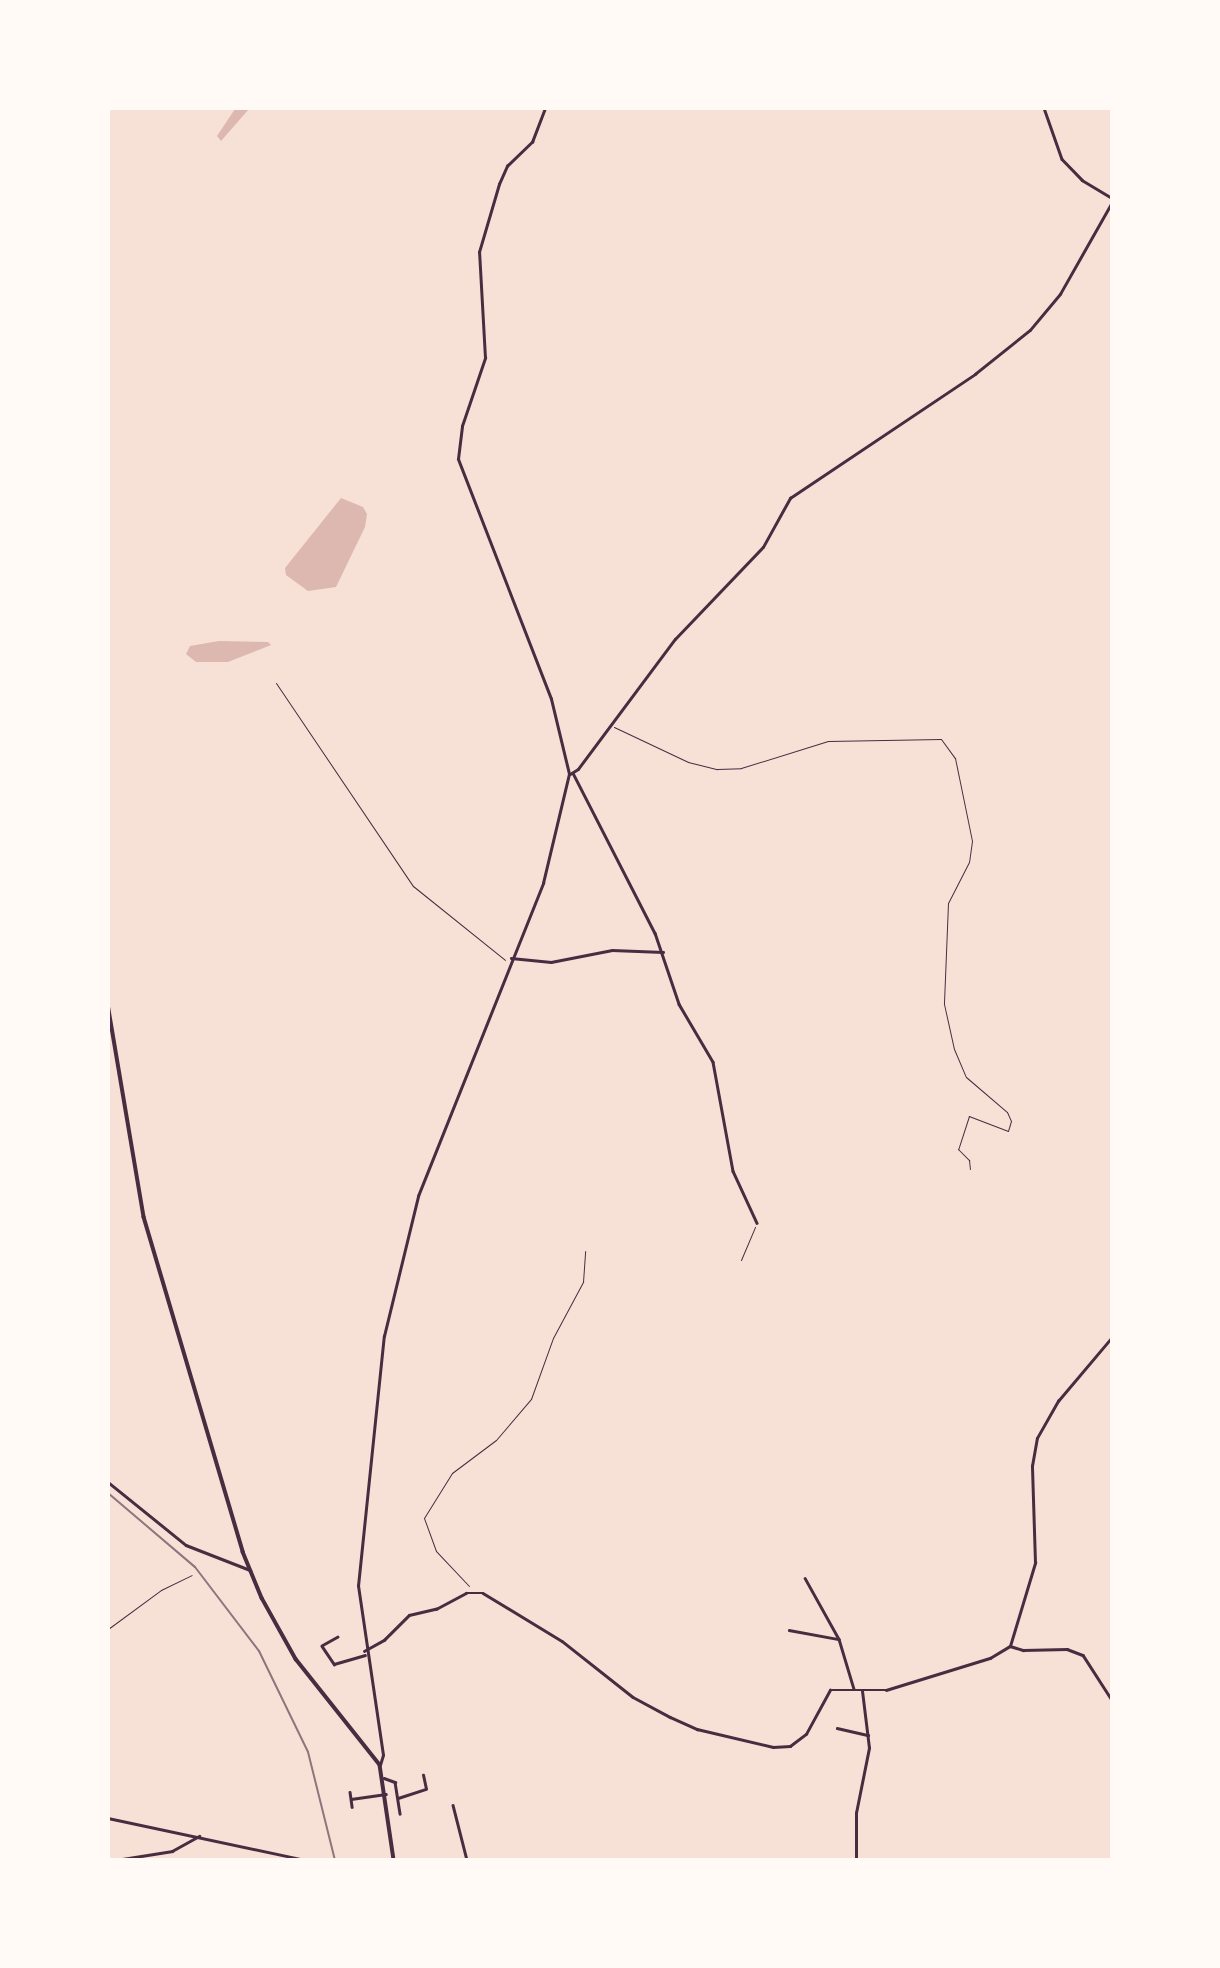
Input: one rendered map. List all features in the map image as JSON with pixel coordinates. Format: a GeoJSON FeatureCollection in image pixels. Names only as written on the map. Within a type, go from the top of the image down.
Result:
{"type":"FeatureCollection","features":[{"type":"Feature","properties":{"kind":"main road"},"geometry":{"type":"LineString","coordinates":[[108,1004],[137,1186],[153,1251],[175,1309],[250,1570],[300,1666],[380,1765],[394,1860]]}},
{"type":"Feature","properties":{"kind":"street"},"geometry":{"type":"LineString","coordinates":[[545,108],[532,142],[508,166],[499,184],[479,252],[485,358],[461,426],[458,459],[551,699],[571,774],[663,953],[674,992],[713,1062],[733,1171],[757,1223]]}},
{"type":"Feature","properties":{"kind":"street"},"geometry":{"type":"LineString","coordinates":[[380,1765],[383,1755],[364,1653],[358,1552],[390,1306],[418,1196],[550,863],[571,774],[611,726],[675,639],[763,547],[790,498],[975,374],[1030,330],[1060,294],[1111,200],[1082,180],[1062,159],[1044,108]]}},
{"type":"Feature","properties":{"kind":"street"},"geometry":{"type":"LineString","coordinates":[[511,958],[551,962],[612,950],[663,953]]}},
{"type":"Feature","properties":{"kind":"street"},"geometry":{"type":"LineString","coordinates":[[338,1637],[322,1646],[334,1664],[364,1653],[384,1640],[409,1615],[436,1609],[471,1592],[482,1593],[545,1630],[633,1697],[696,1729],[773,1747],[790,1746],[806,1734],[825,1693],[837,1688],[862,1691],[896,1687],[990,1658],[1010,1646],[1035,1563],[1032,1466],[1037,1438],[1058,1401],[1111,1337]]}},
{"type":"Feature","properties":{"kind":"street"},"geometry":{"type":"LineString","coordinates":[[108,1482],[191,1548],[250,1570]]}},
{"type":"Feature","properties":{"kind":"street"},"geometry":{"type":"LineString","coordinates":[[805,1578],[839,1639],[854,1689]]}},
{"type":"Feature","properties":{"kind":"street"},"geometry":{"type":"LineString","coordinates":[[789,1630],[839,1639]]}},
{"type":"Feature","properties":{"kind":"street"},"geometry":{"type":"LineString","coordinates":[[1010,1646],[1023,1650],[1067,1649],[1083,1655],[1111,1700]]}},
{"type":"Feature","properties":{"kind":"street"},"geometry":{"type":"LineString","coordinates":[[856,1860],[856,1813],[868,1735],[862,1691]]}},
{"type":"Feature","properties":{"kind":"street"},"geometry":{"type":"LineString","coordinates":[[837,1728],[868,1735]]}},
{"type":"Feature","properties":{"kind":"street"},"geometry":{"type":"LineString","coordinates":[[398,1798],[426,1789],[423,1775]]}},
{"type":"Feature","properties":{"kind":"street"},"geometry":{"type":"LineString","coordinates":[[384,1778],[394,1780],[400,1814]]}},
{"type":"Feature","properties":{"kind":"street"},"geometry":{"type":"LineString","coordinates":[[350,1792],[352,1807]]}},
{"type":"Feature","properties":{"kind":"street"},"geometry":{"type":"LineString","coordinates":[[351,1799],[386,1794]]}},
{"type":"Feature","properties":{"kind":"street"},"geometry":{"type":"LineString","coordinates":[[453,1805],[467,1860]]}},
{"type":"Feature","properties":{"kind":"street"},"geometry":{"type":"LineString","coordinates":[[108,1818],[306,1860]]}},
{"type":"Feature","properties":{"kind":"street"},"geometry":{"type":"LineString","coordinates":[[116,1860],[172,1851],[199,1836]]}},
{"type":"Feature","properties":{"kind":"path"},"geometry":{"type":"LineString","coordinates":[[276,683],[413,887],[498,957],[511,958]]}},
{"type":"Feature","properties":{"kind":"path"},"geometry":{"type":"LineString","coordinates":[[611,726],[688,762],[717,769],[741,768],[828,741],[941,739],[955,758],[972,841],[969,862],[948,903],[944,1004],[954,1049],[966,1077],[1007,1112],[1011,1121],[1008,1131],[969,1116],[958,1149],[969,1160],[970,1169]]}},
{"type":"Feature","properties":{"kind":"path"},"geometry":{"type":"LineString","coordinates":[[741,1260],[757,1223]]}},
{"type":"Feature","properties":{"kind":"path"},"geometry":{"type":"LineString","coordinates":[[471,1592],[436,1551],[424,1518],[452,1474],[496,1440],[531,1399],[553,1338],[583,1283],[585,1251]]}},
{"type":"Feature","properties":{"kind":"path"},"geometry":{"type":"LineString","coordinates":[[108,1629],[161,1590],[192,1575]]}},
{"type":"Feature","properties":{"kind":"shaded area"},"geometry":{"type":"Polygon","coordinates":[[[235,109],[249,109],[221,141],[217,136],[235,109]]]}},
{"type":"Feature","properties":{"kind":"shaded area"},"geometry":{"type":"Polygon","coordinates":[[[341,498],[363,507],[367,514],[365,527],[336,587],[308,591],[286,575],[285,568],[341,498]]]}},
{"type":"Feature","properties":{"kind":"shaded area"},"geometry":{"type":"Polygon","coordinates":[[[219,641],[268,642],[271,645],[228,662],[196,662],[186,654],[190,646],[219,641]]]}},
{"type":"Feature","properties":{"kind":"railway"},"geometry":{"type":"LineString","coordinates":[[108,1493],[195,1567],[259,1651],[308,1752],[335,1860]]}}]}
